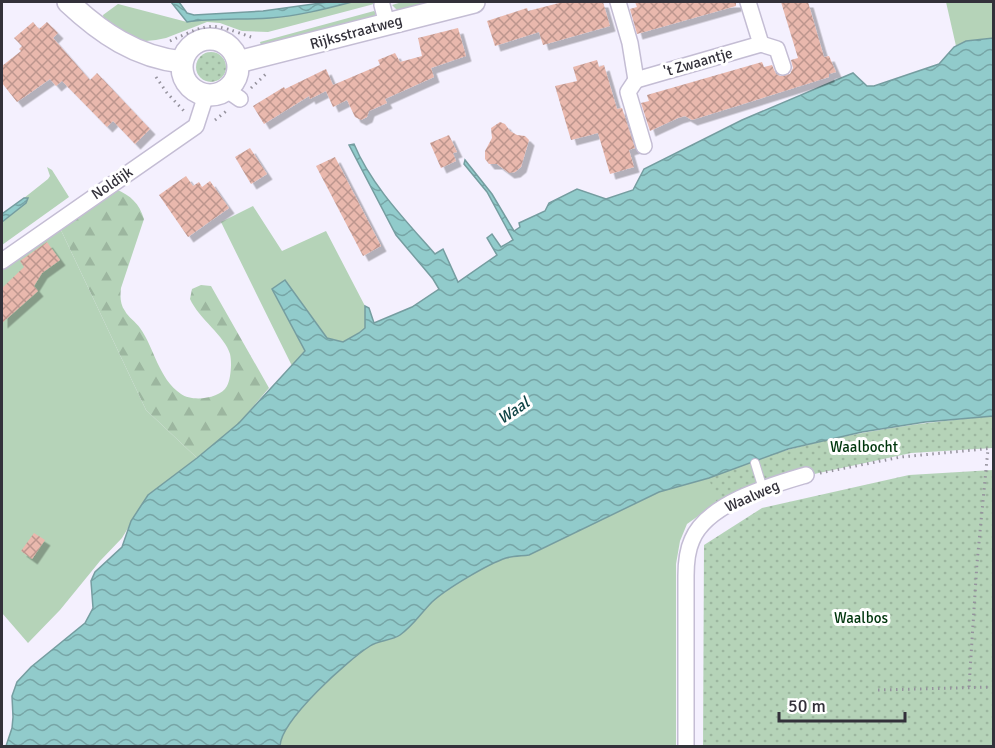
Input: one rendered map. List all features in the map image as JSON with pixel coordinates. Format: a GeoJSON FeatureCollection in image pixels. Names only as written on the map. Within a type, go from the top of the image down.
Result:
{"type":"FeatureCollection","features":[{"type":"Feature","properties":{"kind":"street"},"geometry":{"type":"LineString","coordinates":[[68,2],[94,26],[116,41],[155,57],[182,62]]}},
{"type":"Feature","properties":{"kind":"street","name":"Rijksstraatweg"},"geometry":{"type":"LineString","coordinates":[[238,62],[281,58],[383,10],[474,2]]}},
{"type":"Feature","properties":{"kind":"street"},"geometry":{"type":"LineString","coordinates":[[618,2],[630,43],[636,80],[628,92],[644,146]]}},
{"type":"Feature","properties":{"kind":"street"},"geometry":{"type":"LineString","coordinates":[[748,2],[761,44],[777,49],[783,67]]}},
{"type":"Feature","properties":{"kind":"street"},"geometry":{"type":"LineString","coordinates":[[210,38],[226,43],[234,51],[238,62],[233,94],[206,95],[195,91],[187,83],[183,74],[182,62],[189,47],[199,40],[210,38]]}},
{"type":"Feature","properties":{"kind":"street","name":"'t Zwaantje"},"geometry":{"type":"LineString","coordinates":[[636,80],[761,44]]}},
{"type":"Feature","properties":{"kind":"street","name":"Noldijk"},"geometry":{"type":"LineString","coordinates":[[2,261],[196,126],[206,95]]}},
{"type":"Feature","properties":{"kind":"street","name":"Waalweg"},"geometry":{"type":"LineString","coordinates":[[686,747],[686,576],[691,540],[697,530],[727,505],[764,489],[806,475]]}},
{"type":"Feature","properties":{"kind":"lane"},"geometry":{"type":"LineString","coordinates":[[755,463],[764,489]]}},
{"type":"Feature","properties":{"kind":"path"},"geometry":{"type":"LineString","coordinates":[[165,43],[209,25],[223,26],[256,39]]}},
{"type":"Feature","properties":{"kind":"path"},"geometry":{"type":"LineString","coordinates":[[156,77],[182,110],[199,118]]}},
{"type":"Feature","properties":{"kind":"path"},"geometry":{"type":"LineString","coordinates":[[806,475],[901,457],[993,448]]}},
{"type":"Feature","properties":{"kind":"path"},"geometry":{"type":"LineString","coordinates":[[969,687],[977,563],[988,449]]}},
{"type":"Feature","properties":{"kind":"path"},"geometry":{"type":"LineString","coordinates":[[878,690],[993,687]]}},
{"type":"Feature","properties":{"kind":"green space"},"geometry":{"type":"Polygon","coordinates":[[[352,2],[373,2],[374,4],[268,32],[242,31],[220,23],[207,22],[166,38],[146,41],[133,37],[104,21],[103,15],[118,4],[187,22],[207,19],[270,18],[306,13],[352,2]]]}},
{"type":"Feature","properties":{"kind":"green space"},"geometry":{"type":"Polygon","coordinates":[[[402,2],[443,2],[400,13],[392,5],[402,2]]]}},
{"type":"Feature","properties":{"kind":"green space"},"geometry":{"type":"Polygon","coordinates":[[[946,2],[993,2],[993,38],[966,41],[956,46],[946,2]]]}},
{"type":"Feature","properties":{"kind":"green space"},"geometry":{"type":"Polygon","coordinates":[[[374,11],[376,13],[374,17],[262,49],[260,42],[374,11]]]}},
{"type":"Feature","properties":{"kind":"green space"},"geometry":{"type":"Polygon","coordinates":[[[211,52],[222,56],[226,67],[222,78],[211,82],[200,78],[196,67],[200,56],[211,52]]]}},
{"type":"Feature","properties":{"kind":"green space"},"geometry":{"type":"Polygon","coordinates":[[[47,167],[52,170],[69,197],[2,245],[2,222],[26,203],[28,198],[24,198],[48,179],[50,176],[47,167]]]}},
{"type":"Feature","properties":{"kind":"green space"},"geometry":{"type":"Polygon","coordinates":[[[116,189],[134,201],[144,219],[121,288],[121,303],[126,313],[145,336],[167,380],[181,394],[192,398],[206,398],[218,394],[227,386],[230,375],[230,354],[218,334],[199,314],[190,299],[192,289],[201,285],[211,286],[269,388],[239,423],[197,458],[146,410],[59,226],[116,189]]]}},
{"type":"Feature","properties":{"kind":"green space"},"geometry":{"type":"Polygon","coordinates":[[[253,206],[282,251],[326,231],[365,306],[365,328],[343,342],[327,338],[285,281],[272,289],[305,351],[292,366],[221,222],[253,206]]]}},
{"type":"Feature","properties":{"kind":"green space"},"geometry":{"type":"Polygon","coordinates":[[[59,226],[146,410],[197,458],[148,495],[122,538],[60,610],[28,643],[2,613],[2,268],[59,226]]]}},
{"type":"Feature","properties":{"kind":"green space"},"geometry":{"type":"Polygon","coordinates":[[[993,416],[903,453],[731,493],[687,524],[680,541],[676,564],[676,746],[280,746],[291,721],[317,691],[347,664],[374,644],[400,635],[438,597],[498,561],[509,557],[529,555],[659,492],[709,478],[993,416]]]}},
{"type":"Feature","properties":{"kind":"green space","name":"Waalbocht"},"geometry":{"type":"Polygon","coordinates":[[[993,416],[993,448],[911,453],[768,484],[717,505],[709,478],[781,452],[841,437],[917,424],[993,416]]]}},
{"type":"Feature","properties":{"kind":"green space","name":"Waalbos"},"geometry":{"type":"Polygon","coordinates":[[[993,470],[993,746],[703,746],[704,545],[762,508],[909,475],[993,470]]]}},
{"type":"Feature","properties":{"kind":"water"},"geometry":{"type":"Polygon","coordinates":[[[171,2],[179,2],[187,13],[194,15],[263,11],[328,2],[352,2],[280,17],[187,22],[171,2]]]}},
{"type":"Feature","properties":{"kind":"water","name":"Waal"},"geometry":{"type":"Polygon","coordinates":[[[993,38],[993,416],[925,422],[862,432],[788,449],[709,478],[659,492],[529,555],[509,557],[498,561],[467,577],[438,597],[400,635],[374,644],[347,664],[291,721],[280,746],[6,746],[12,728],[12,696],[17,682],[31,667],[85,623],[93,608],[91,581],[95,572],[122,547],[131,521],[148,495],[239,423],[305,351],[272,289],[285,280],[327,338],[343,342],[365,328],[365,306],[369,308],[374,323],[412,307],[439,289],[396,235],[349,145],[354,144],[379,188],[435,254],[443,249],[458,282],[497,255],[487,238],[492,234],[501,247],[513,240],[487,192],[464,164],[465,160],[492,194],[514,231],[520,227],[519,223],[545,211],[549,203],[577,189],[606,199],[633,190],[644,169],[742,120],[853,73],[867,86],[874,86],[939,64],[954,47],[966,41],[993,38]]]}},
{"type":"Feature","properties":{"kind":"water"},"geometry":{"type":"Polygon","coordinates":[[[24,198],[28,198],[26,203],[2,222],[2,214],[24,198]]]}},
{"type":"Feature","properties":{"kind":"building"},"geometry":{"type":"Polygon","coordinates":[[[563,2],[603,2],[610,26],[543,45],[539,32],[495,46],[487,21],[527,8],[528,11],[563,2]]]}},
{"type":"Feature","properties":{"kind":"building"},"geometry":{"type":"Polygon","coordinates":[[[635,2],[736,2],[736,6],[637,34],[630,9],[637,7],[635,2]]]}},
{"type":"Feature","properties":{"kind":"building"},"geometry":{"type":"Polygon","coordinates":[[[781,2],[808,2],[824,57],[829,56],[836,72],[829,74],[829,77],[692,120],[685,116],[678,118],[650,131],[641,103],[649,101],[647,95],[762,62],[764,67],[772,65],[776,74],[780,76],[790,74],[793,68],[791,60],[798,58],[781,2]]]}},
{"type":"Feature","properties":{"kind":"building"},"geometry":{"type":"Polygon","coordinates":[[[33,22],[39,29],[47,22],[58,33],[53,38],[90,80],[97,73],[150,129],[135,144],[113,121],[107,127],[62,81],[56,86],[50,79],[17,102],[2,83],[2,66],[21,51],[19,49],[22,46],[14,38],[33,22]]]}},
{"type":"Feature","properties":{"kind":"building"},"geometry":{"type":"Polygon","coordinates":[[[458,28],[466,56],[431,68],[434,77],[385,99],[387,103],[369,111],[367,117],[361,120],[355,117],[347,100],[333,107],[326,91],[310,99],[309,96],[264,124],[253,106],[284,87],[285,89],[326,69],[333,85],[380,65],[378,60],[395,53],[400,62],[422,56],[418,38],[458,28]]]}},
{"type":"Feature","properties":{"kind":"building"},"geometry":{"type":"Polygon","coordinates":[[[597,60],[599,67],[604,65],[617,109],[622,108],[635,148],[629,150],[634,167],[610,174],[598,133],[571,140],[555,86],[577,81],[573,67],[597,60]]]}},
{"type":"Feature","properties":{"kind":"building"},"geometry":{"type":"Polygon","coordinates":[[[500,122],[505,124],[510,131],[525,136],[529,140],[521,167],[515,172],[509,173],[497,164],[489,164],[485,159],[485,151],[492,138],[491,128],[500,122]]]}},
{"type":"Feature","properties":{"kind":"building"},"geometry":{"type":"Polygon","coordinates":[[[449,135],[457,152],[453,153],[456,161],[441,168],[430,143],[449,135]]]}},
{"type":"Feature","properties":{"kind":"building"},"geometry":{"type":"Polygon","coordinates":[[[250,148],[267,174],[251,184],[235,157],[250,148]]]}},
{"type":"Feature","properties":{"kind":"building"},"geometry":{"type":"Polygon","coordinates":[[[335,157],[381,246],[363,256],[316,166],[335,157]]]}},
{"type":"Feature","properties":{"kind":"building"},"geometry":{"type":"Polygon","coordinates":[[[186,176],[193,186],[199,182],[202,187],[210,181],[229,208],[188,237],[159,195],[186,176]]]}},
{"type":"Feature","properties":{"kind":"building"},"geometry":{"type":"Polygon","coordinates":[[[47,242],[60,260],[42,273],[34,286],[38,291],[2,323],[2,288],[24,267],[20,261],[47,242]]]}},
{"type":"Feature","properties":{"kind":"building"},"geometry":{"type":"Polygon","coordinates":[[[34,533],[45,540],[32,559],[21,551],[34,533]]]}}]}
